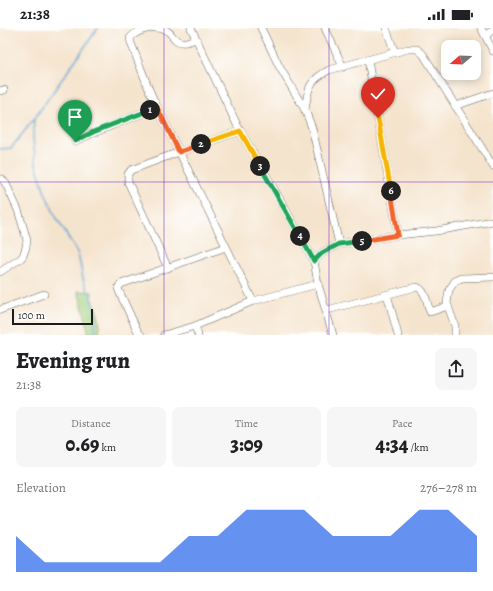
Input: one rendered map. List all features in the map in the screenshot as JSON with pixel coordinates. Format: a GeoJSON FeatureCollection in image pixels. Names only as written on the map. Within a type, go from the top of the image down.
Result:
{"type":"FeatureCollection","features":[{"type":"Feature","properties":{"kind":"street"},"geometry":{"type":"LineString","coordinates":[[195,39],[180,42],[161,28],[148,29],[132,35],[130,38],[157,107],[253,301]]}},
{"type":"Feature","properties":{"kind":"street"},"geometry":{"type":"LineString","coordinates":[[191,28],[240,131],[314,261],[318,284],[327,310],[333,335]]}},
{"type":"Feature","properties":{"kind":"street"},"geometry":{"type":"LineString","coordinates":[[261,28],[279,66],[304,110],[312,128],[339,244]]}},
{"type":"Feature","properties":{"kind":"street"},"geometry":{"type":"LineString","coordinates":[[325,28],[343,67]]}},
{"type":"Feature","properties":{"kind":"street"},"geometry":{"type":"LineString","coordinates":[[386,28],[395,53]]}},
{"type":"Feature","properties":{"kind":"street"},"geometry":{"type":"LineString","coordinates":[[481,28],[493,51]]}},
{"type":"Feature","properties":{"kind":"street"},"geometry":{"type":"LineString","coordinates":[[486,36],[493,29]]}},
{"type":"Feature","properties":{"kind":"street"},"geometry":{"type":"LineString","coordinates":[[304,110],[308,88],[314,81],[329,70],[408,49],[417,49],[423,54],[493,166]]}},
{"type":"Feature","properties":{"kind":"street"},"geometry":{"type":"LineString","coordinates":[[368,60],[398,235]]}},
{"type":"Feature","properties":{"kind":"street"},"geometry":{"type":"LineString","coordinates":[[455,106],[493,93]]}},
{"type":"Feature","properties":{"kind":"street"},"geometry":{"type":"LineString","coordinates":[[75,141],[93,132],[157,107]]}},
{"type":"Feature","properties":{"kind":"street"},"geometry":{"type":"LineString","coordinates":[[168,268],[128,182],[128,174],[131,170],[240,131]]}},
{"type":"Feature","properties":{"kind":"street"},"geometry":{"type":"LineString","coordinates":[[0,272],[20,259],[23,256],[26,247],[26,240],[18,210],[6,184],[2,179]]}},
{"type":"Feature","properties":{"kind":"street"},"geometry":{"type":"LineString","coordinates":[[314,261],[322,253],[339,244],[436,231],[493,221]]}},
{"type":"Feature","properties":{"kind":"street"},"geometry":{"type":"LineString","coordinates":[[141,335],[138,332],[119,291],[118,288],[121,284],[226,247]]}},
{"type":"Feature","properties":{"kind":"street"},"geometry":{"type":"LineString","coordinates":[[455,335],[454,326],[447,303],[449,290],[455,281],[462,278],[493,277]]}},
{"type":"Feature","properties":{"kind":"street"},"geometry":{"type":"LineString","coordinates":[[164,335],[195,326],[253,301],[318,284]]}},
{"type":"Feature","properties":{"kind":"street"},"geometry":{"type":"LineString","coordinates":[[327,310],[416,287],[422,290],[430,312],[448,306]]}},
{"type":"Feature","properties":{"kind":"street"},"geometry":{"type":"LineString","coordinates":[[0,310],[44,294]]}},
{"type":"Feature","properties":{"kind":"street"},"geometry":{"type":"LineString","coordinates":[[387,294],[398,335]]}},
{"type":"Feature","properties":{"kind":"street"},"geometry":{"type":"LineString","coordinates":[[195,326],[198,335]]}},
{"type":"Feature","properties":{"kind":"green space"},"geometry":{"type":"Polygon","coordinates":[[[78,291],[92,292],[93,302],[99,318],[99,335],[89,335],[78,291]]]}},
{"type":"Feature","properties":{"kind":"waterway"},"geometry":{"type":"LineString","coordinates":[[0,149],[11,148],[34,119],[98,28]]}},
{"type":"Feature","properties":{"kind":"waterway"},"geometry":{"type":"LineString","coordinates":[[34,119],[33,139],[36,164],[45,193],[56,217],[78,254],[83,278],[95,310],[95,335]]}},
{"type":"Feature","properties":{"kind":"route"},"geometry":{"type":"LineString","coordinates":[[75,141],[93,132],[157,107],[179,152],[240,131],[314,261],[322,253],[339,244],[398,235],[378,118]]}}]}
